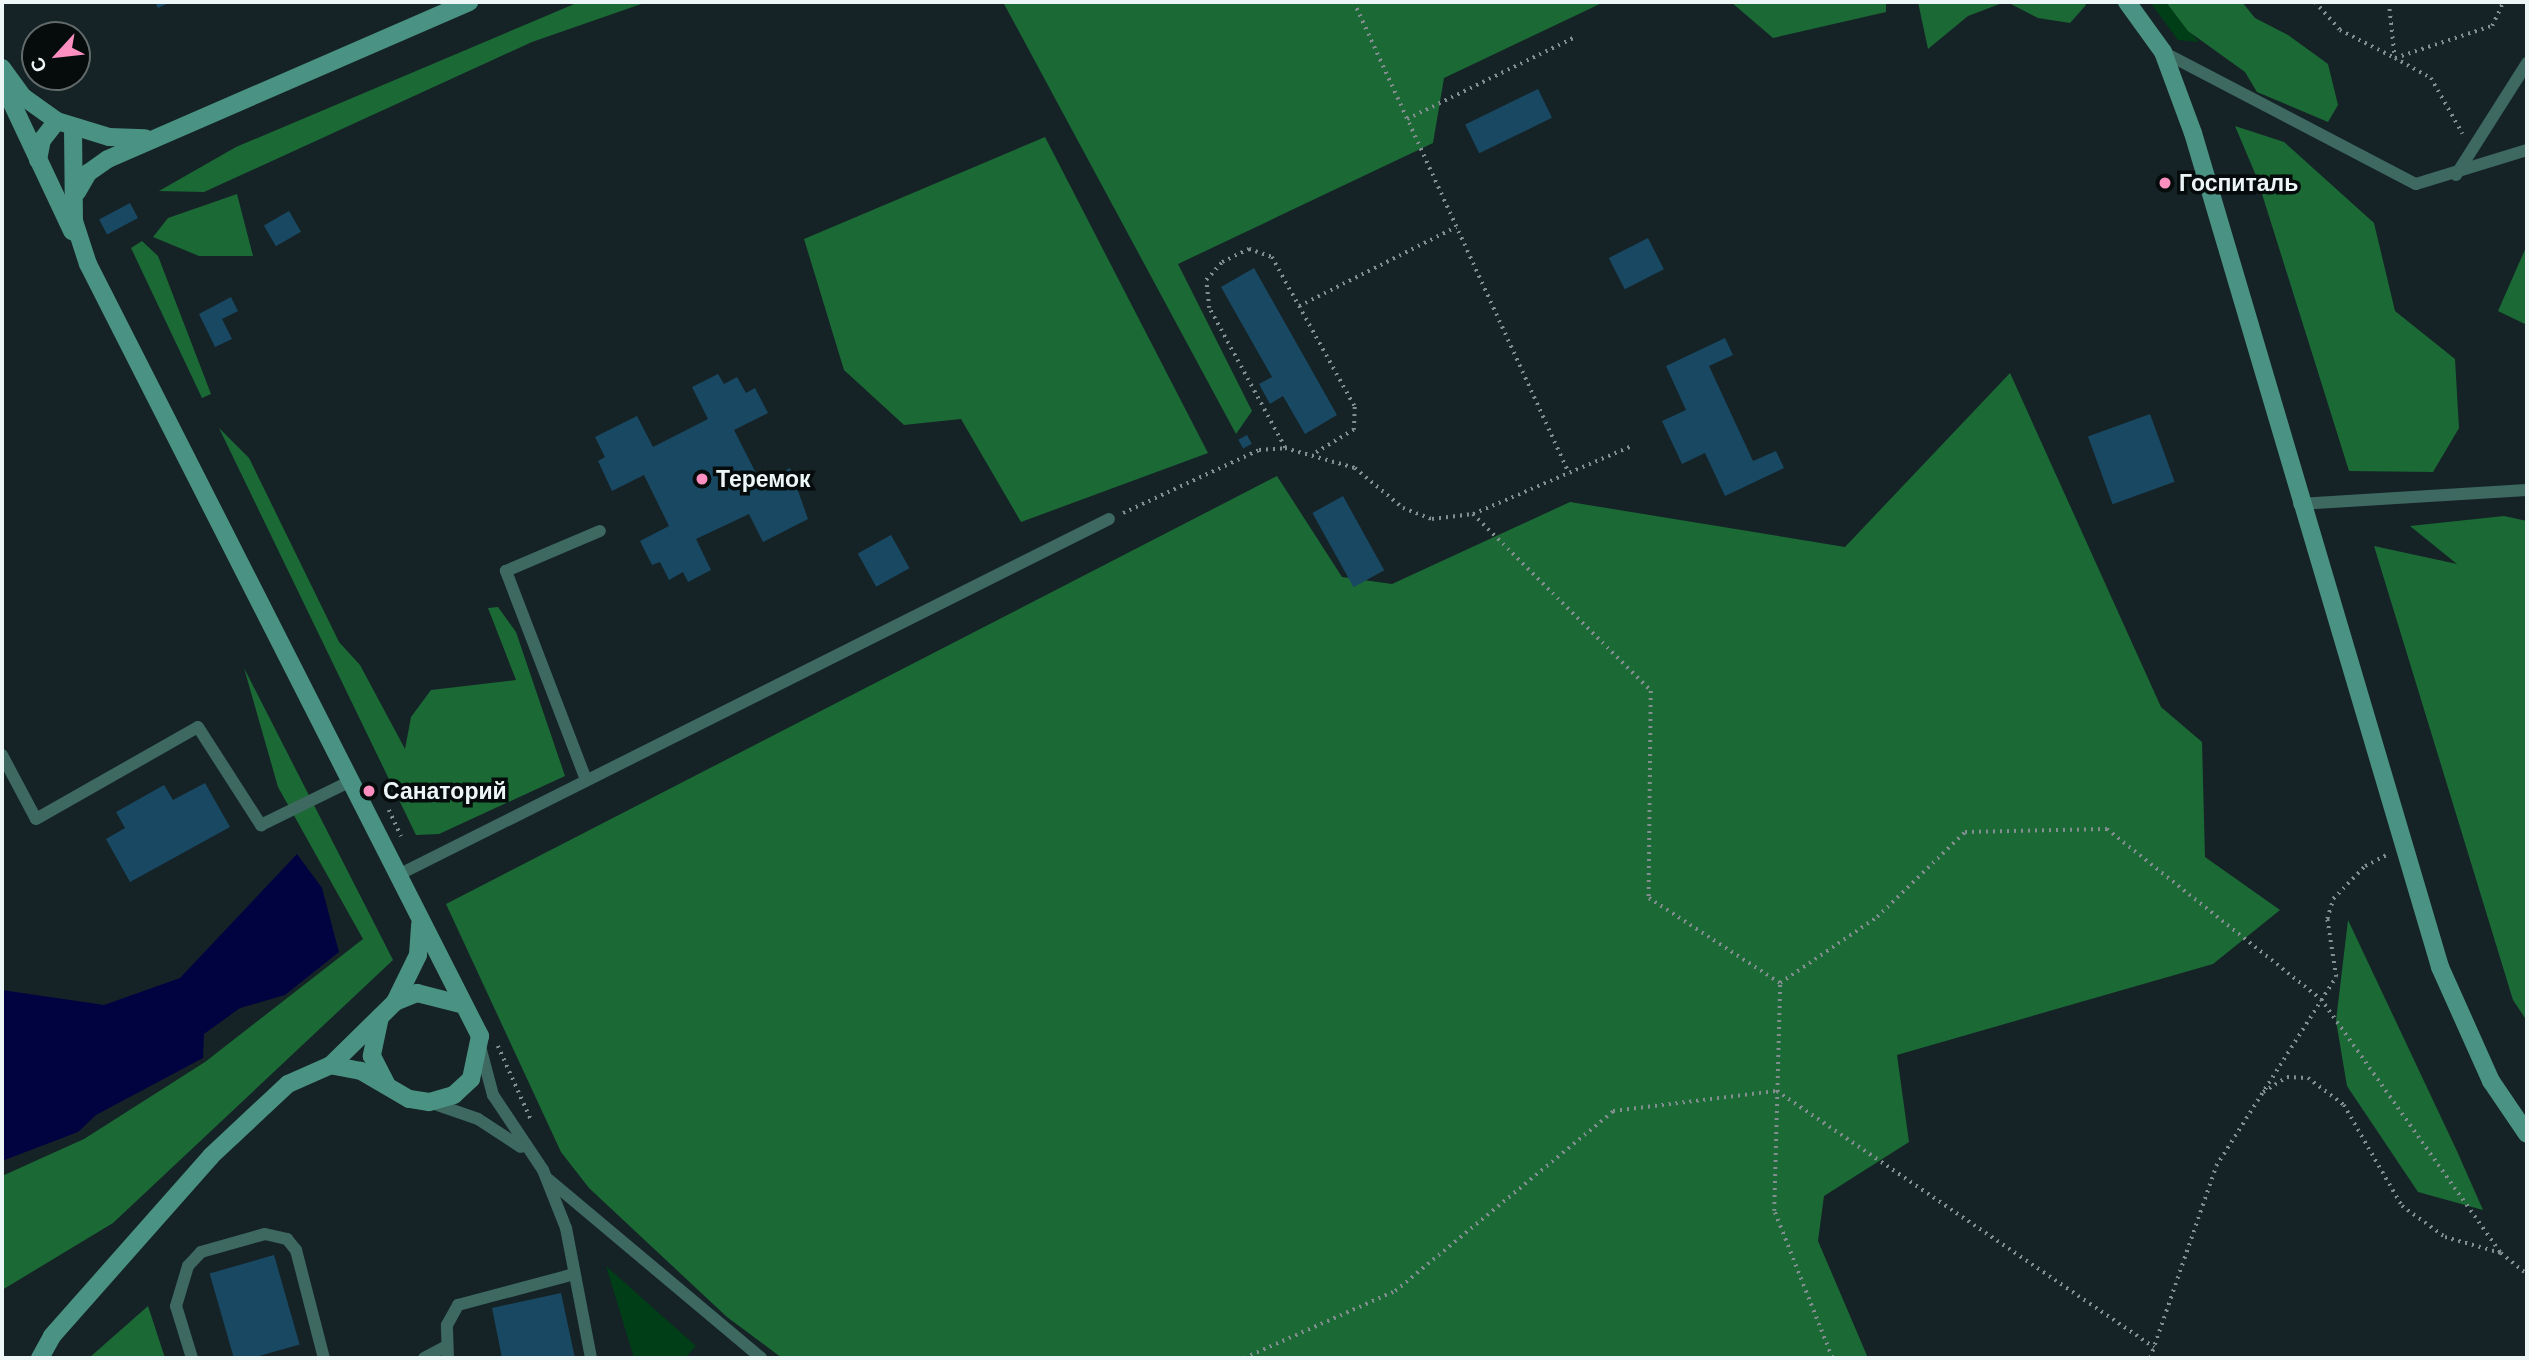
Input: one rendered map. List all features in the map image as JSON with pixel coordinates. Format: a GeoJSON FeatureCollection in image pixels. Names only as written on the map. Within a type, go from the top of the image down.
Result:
{"type":"FeatureCollection","features":[{"type":"Feature","properties":{"kind":"street"},"geometry":{"type":"LineString","coordinates":[[74,208],[81,183],[96,166],[469,2]]}},
{"type":"Feature","properties":{"kind":"street"},"geometry":{"type":"LineString","coordinates":[[2127,2],[2163,52],[2193,133],[2299,504],[2440,967],[2491,1081],[2527,1134]]}},
{"type":"Feature","properties":{"kind":"street"},"geometry":{"type":"LineString","coordinates":[[2,68],[22,96],[65,125],[130,139],[166,136]]}},
{"type":"Feature","properties":{"kind":"street"},"geometry":{"type":"LineString","coordinates":[[2,82],[85,258],[353,780],[419,924],[460,1004],[474,1019],[481,1050],[471,1079],[454,1095],[429,1102],[331,1065]]}},
{"type":"Feature","properties":{"kind":"street"},"geometry":{"type":"LineString","coordinates":[[38,160],[42,140],[65,125]]}},
{"type":"Feature","properties":{"kind":"street"},"geometry":{"type":"LineString","coordinates":[[65,125],[74,208],[85,258]]}},
{"type":"Feature","properties":{"kind":"street"},"geometry":{"type":"LineString","coordinates":[[40,1358],[52,1336],[211,1156],[288,1084],[331,1065],[395,1002],[418,955],[419,924]]}},
{"type":"Feature","properties":{"kind":"street"},"geometry":{"type":"LineString","coordinates":[[395,1002],[417,993],[460,1004]]}},
{"type":"Feature","properties":{"kind":"street"},"geometry":{"type":"LineString","coordinates":[[381,1017],[372,1056],[387,1085]]}},
{"type":"Feature","properties":{"kind":"lane"},"geometry":{"type":"LineString","coordinates":[[2163,52],[2380,169],[2416,184],[2456,175],[2527,150]]}},
{"type":"Feature","properties":{"kind":"lane"},"geometry":{"type":"LineString","coordinates":[[2456,175],[2527,63]]}},
{"type":"Feature","properties":{"kind":"lane"},"geometry":{"type":"LineString","coordinates":[[2299,504],[2527,490]]}},
{"type":"Feature","properties":{"kind":"lane"},"geometry":{"type":"LineString","coordinates":[[398,875],[585,777],[1109,519]]}},
{"type":"Feature","properties":{"kind":"lane"},"geometry":{"type":"LineString","coordinates":[[585,777],[506,571],[600,531]]}},
{"type":"Feature","properties":{"kind":"lane"},"geometry":{"type":"LineString","coordinates":[[2,755],[36,819],[198,727],[261,825],[353,780]]}},
{"type":"Feature","properties":{"kind":"lane"},"geometry":{"type":"LineString","coordinates":[[481,1050],[493,1094],[524,1149],[545,1176],[761,1358]]}},
{"type":"Feature","properties":{"kind":"lane"},"geometry":{"type":"LineString","coordinates":[[429,1102],[478,1119],[524,1149]]}},
{"type":"Feature","properties":{"kind":"lane"},"geometry":{"type":"LineString","coordinates":[[545,1176],[566,1228],[570,1275],[591,1358]]}},
{"type":"Feature","properties":{"kind":"lane"},"geometry":{"type":"LineString","coordinates":[[192,1358],[176,1306],[188,1266],[201,1252],[265,1234],[287,1239],[296,1250],[324,1358]]}},
{"type":"Feature","properties":{"kind":"lane"},"geometry":{"type":"LineString","coordinates":[[424,1358],[446,1353],[447,1325],[458,1305],[570,1275]]}},
{"type":"Feature","properties":{"kind":"path"},"geometry":{"type":"LineString","coordinates":[[1354,2],[1569,473]]}},
{"type":"Feature","properties":{"kind":"path"},"geometry":{"type":"LineString","coordinates":[[2315,2],[2340,30],[2431,78],[2472,149]]}},
{"type":"Feature","properties":{"kind":"path"},"geometry":{"type":"LineString","coordinates":[[2389,2],[2395,58]]}},
{"type":"Feature","properties":{"kind":"path"},"geometry":{"type":"LineString","coordinates":[[2395,58],[2492,26],[2503,2]]}},
{"type":"Feature","properties":{"kind":"path"},"geometry":{"type":"LineString","coordinates":[[1407,119],[1573,38]]}},
{"type":"Feature","properties":{"kind":"path"},"geometry":{"type":"LineString","coordinates":[[1299,306],[1456,227]]}},
{"type":"Feature","properties":{"kind":"path"},"geometry":{"type":"LineString","coordinates":[[1285,448],[1209,308],[1206,280],[1222,262],[1249,249],[1272,257],[1355,407],[1354,430],[1314,454]]}},
{"type":"Feature","properties":{"kind":"path"},"geometry":{"type":"LineString","coordinates":[[1109,519],[1259,450],[1285,448],[1314,454],[1355,468],[1403,508],[1432,519],[1473,514],[1632,446]]}},
{"type":"Feature","properties":{"kind":"path"},"geometry":{"type":"LineString","coordinates":[[1473,514],[1651,691],[1649,898],[1780,983]]}},
{"type":"Feature","properties":{"kind":"path"},"geometry":{"type":"LineString","coordinates":[[1780,983],[1877,917],[1965,832],[2107,829],[2321,999],[2501,1254],[2527,1274]]}},
{"type":"Feature","properties":{"kind":"path"},"geometry":{"type":"LineString","coordinates":[[2150,1358],[2216,1166],[2321,999],[2338,963],[2327,919],[2333,899],[2365,866],[2403,846]]}},
{"type":"Feature","properties":{"kind":"path"},"geometry":{"type":"LineString","coordinates":[[1780,983],[1774,1211],[1832,1358]]}},
{"type":"Feature","properties":{"kind":"path"},"geometry":{"type":"LineString","coordinates":[[2262,1094],[2287,1077],[2308,1078],[2344,1105],[2402,1206],[2445,1237],[2501,1254]]}},
{"type":"Feature","properties":{"kind":"path"},"geometry":{"type":"LineString","coordinates":[[1244,1358],[1395,1291],[1613,1111],[1777,1091],[2154,1348]]}},
{"type":"Feature","properties":{"kind":"green space"},"geometry":{"type":"Polygon","coordinates":[[[579,2],[647,2],[532,42],[204,192],[159,191],[236,147],[579,2]]]}},
{"type":"Feature","properties":{"kind":"green space"},"geometry":{"type":"Polygon","coordinates":[[[1003,2],[1604,2],[1444,78],[1433,143],[1178,264],[1252,411],[1236,434],[1003,2]]]}},
{"type":"Feature","properties":{"kind":"green space"},"geometry":{"type":"Polygon","coordinates":[[[1731,2],[1886,2],[1886,12],[1773,38],[1731,2]]]}},
{"type":"Feature","properties":{"kind":"green space"},"geometry":{"type":"Polygon","coordinates":[[[1918,2],[2005,2],[1968,16],[1928,49],[1918,2]]]}},
{"type":"Feature","properties":{"kind":"green space"},"geometry":{"type":"Polygon","coordinates":[[[2007,2],[2083,2],[2086,5],[2070,23],[2038,18],[2007,2]]]}},
{"type":"Feature","properties":{"kind":"green space"},"geometry":{"type":"Polygon","coordinates":[[[2150,2],[2166,2],[2199,42],[2178,40],[2150,2]]]}},
{"type":"Feature","properties":{"kind":"green space"},"geometry":{"type":"Polygon","coordinates":[[[2166,2],[2242,2],[2255,18],[2288,35],[2328,64],[2338,105],[2328,122],[2257,92],[2245,72],[2188,31],[2166,2]]]}},
{"type":"Feature","properties":{"kind":"green space"},"geometry":{"type":"Polygon","coordinates":[[[2235,126],[2284,142],[2374,223],[2395,311],[2455,359],[2459,428],[2433,472],[2349,471],[2257,178],[2235,126]]]}},
{"type":"Feature","properties":{"kind":"green space"},"geometry":{"type":"Polygon","coordinates":[[[1045,137],[1208,453],[1021,522],[961,419],[904,425],[844,370],[804,239],[1045,137]]]}},
{"type":"Feature","properties":{"kind":"green space"},"geometry":{"type":"Polygon","coordinates":[[[237,194],[253,256],[199,256],[153,237],[168,218],[237,194]]]}},
{"type":"Feature","properties":{"kind":"green space"},"geometry":{"type":"Polygon","coordinates":[[[142,241],[158,256],[211,394],[202,398],[131,248],[142,241]]]}},
{"type":"Feature","properties":{"kind":"green space"},"geometry":{"type":"Polygon","coordinates":[[[2527,245],[2527,325],[2498,311],[2527,245]]]}},
{"type":"Feature","properties":{"kind":"green space"},"geometry":{"type":"Polygon","coordinates":[[[2010,373],[2161,707],[2202,742],[2205,857],[2280,910],[2213,964],[1897,1055],[1909,1142],[1824,1196],[1818,1241],[1868,1358],[782,1358],[727,1317],[589,1188],[561,1152],[446,904],[1277,476],[1342,577],[1392,584],[1570,502],[1845,547],[2010,373]]]}},
{"type":"Feature","properties":{"kind":"green space"},"geometry":{"type":"Polygon","coordinates":[[[219,428],[249,458],[339,642],[360,665],[405,749],[411,717],[431,690],[516,680],[488,608],[498,607],[516,632],[565,776],[439,834],[416,835],[219,428]]]}},
{"type":"Feature","properties":{"kind":"green space"},"geometry":{"type":"Polygon","coordinates":[[[2504,516],[2527,521],[2527,1021],[2513,1000],[2374,546],[2457,564],[2410,526],[2504,516]]]}},
{"type":"Feature","properties":{"kind":"green space"},"geometry":{"type":"Polygon","coordinates":[[[244,668],[393,960],[113,1223],[2,1290],[2,1176],[84,1139],[205,1062],[363,939],[278,787],[244,668]]]}},
{"type":"Feature","properties":{"kind":"green space"},"geometry":{"type":"Polygon","coordinates":[[[2348,920],[2483,1210],[2418,1192],[2347,1086],[2336,1021],[2348,920]]]}},
{"type":"Feature","properties":{"kind":"green space"},"geometry":{"type":"Polygon","coordinates":[[[606,1266],[696,1346],[685,1358],[634,1358],[606,1266]]]}},
{"type":"Feature","properties":{"kind":"green space"},"geometry":{"type":"Polygon","coordinates":[[[148,1306],[165,1358],[89,1358],[148,1306]]]}},
{"type":"Feature","properties":{"kind":"shaded area"},"geometry":{"type":"Polygon","coordinates":[[[297,854],[322,888],[339,952],[285,995],[240,1008],[204,1034],[203,1058],[96,1115],[78,1132],[2,1161],[2,990],[104,1005],[180,978],[297,854]]]}},
{"type":"Feature","properties":{"kind":"building"},"geometry":{"type":"Polygon","coordinates":[[[155,2],[171,2],[158,8],[155,2]]]}},
{"type":"Feature","properties":{"kind":"building"},"geometry":{"type":"Polygon","coordinates":[[[1538,89],[1552,118],[1479,153],[1465,125],[1538,89]]]}},
{"type":"Feature","properties":{"kind":"building"},"geometry":{"type":"Polygon","coordinates":[[[130,203],[138,218],[107,234],[99,219],[130,203]]]}},
{"type":"Feature","properties":{"kind":"building"},"geometry":{"type":"Polygon","coordinates":[[[289,211],[301,232],[276,246],[264,225],[289,211]]]}},
{"type":"Feature","properties":{"kind":"building"},"geometry":{"type":"Polygon","coordinates":[[[1648,238],[1664,269],[1625,289],[1609,258],[1648,238]]]}},
{"type":"Feature","properties":{"kind":"building"},"geometry":{"type":"Polygon","coordinates":[[[1254,268],[1337,415],[1305,434],[1283,396],[1270,404],[1259,384],[1272,377],[1221,287],[1254,268]]]}},
{"type":"Feature","properties":{"kind":"building"},"geometry":{"type":"Polygon","coordinates":[[[231,297],[238,311],[222,319],[232,339],[215,347],[199,314],[231,297]]]}},
{"type":"Feature","properties":{"kind":"building"},"geometry":{"type":"Polygon","coordinates":[[[1725,338],[1733,355],[1709,366],[1753,461],[1776,451],[1784,468],[1725,496],[1705,453],[1682,464],[1662,421],[1686,410],[1666,366],[1725,338]]]}},
{"type":"Feature","properties":{"kind":"building","name":"Теремок"},"geometry":{"type":"Polygon","coordinates":[[[718,374],[724,384],[737,377],[746,393],[755,388],[768,413],[734,430],[761,483],[790,468],[808,519],[763,542],[749,514],[696,539],[711,570],[688,582],[683,572],[669,580],[660,562],[652,565],[640,541],[669,526],[644,475],[612,491],[598,461],[605,457],[595,437],[637,416],[653,447],[708,419],[692,387],[718,374]]]}},
{"type":"Feature","properties":{"kind":"building"},"geometry":{"type":"Polygon","coordinates":[[[2150,414],[2175,482],[2113,504],[2088,437],[2150,414]]]}},
{"type":"Feature","properties":{"kind":"building"},"geometry":{"type":"Polygon","coordinates":[[[1247,435],[1252,444],[1243,449],[1238,440],[1247,435]]]}},
{"type":"Feature","properties":{"kind":"building"},"geometry":{"type":"Polygon","coordinates":[[[1343,496],[1384,570],[1354,587],[1312,513],[1343,496]]]}},
{"type":"Feature","properties":{"kind":"building"},"geometry":{"type":"Polygon","coordinates":[[[891,535],[909,568],[876,587],[858,553],[891,535]]]}},
{"type":"Feature","properties":{"kind":"building"},"geometry":{"type":"Polygon","coordinates":[[[205,783],[230,827],[130,882],[106,839],[125,828],[116,812],[164,785],[173,800],[205,783]]]}},
{"type":"Feature","properties":{"kind":"building"},"geometry":{"type":"Polygon","coordinates":[[[274,1255],[300,1344],[252,1358],[234,1358],[210,1273],[274,1255]]]}},
{"type":"Feature","properties":{"kind":"building"},"geometry":{"type":"Polygon","coordinates":[[[561,1293],[575,1358],[502,1358],[492,1308],[561,1293]]]}},
{"type":"Feature","properties":{"kind":"place","name":"Госпиталь"},"geometry":{"type":"Point","coordinates":[2165,183]}},
{"type":"Feature","properties":{"kind":"place","name":"Теремок"},"geometry":{"type":"Point","coordinates":[702,479]}},
{"type":"Feature","properties":{"kind":"place","name":"Санаторий"},"geometry":{"type":"Point","coordinates":[369,791]}}]}
